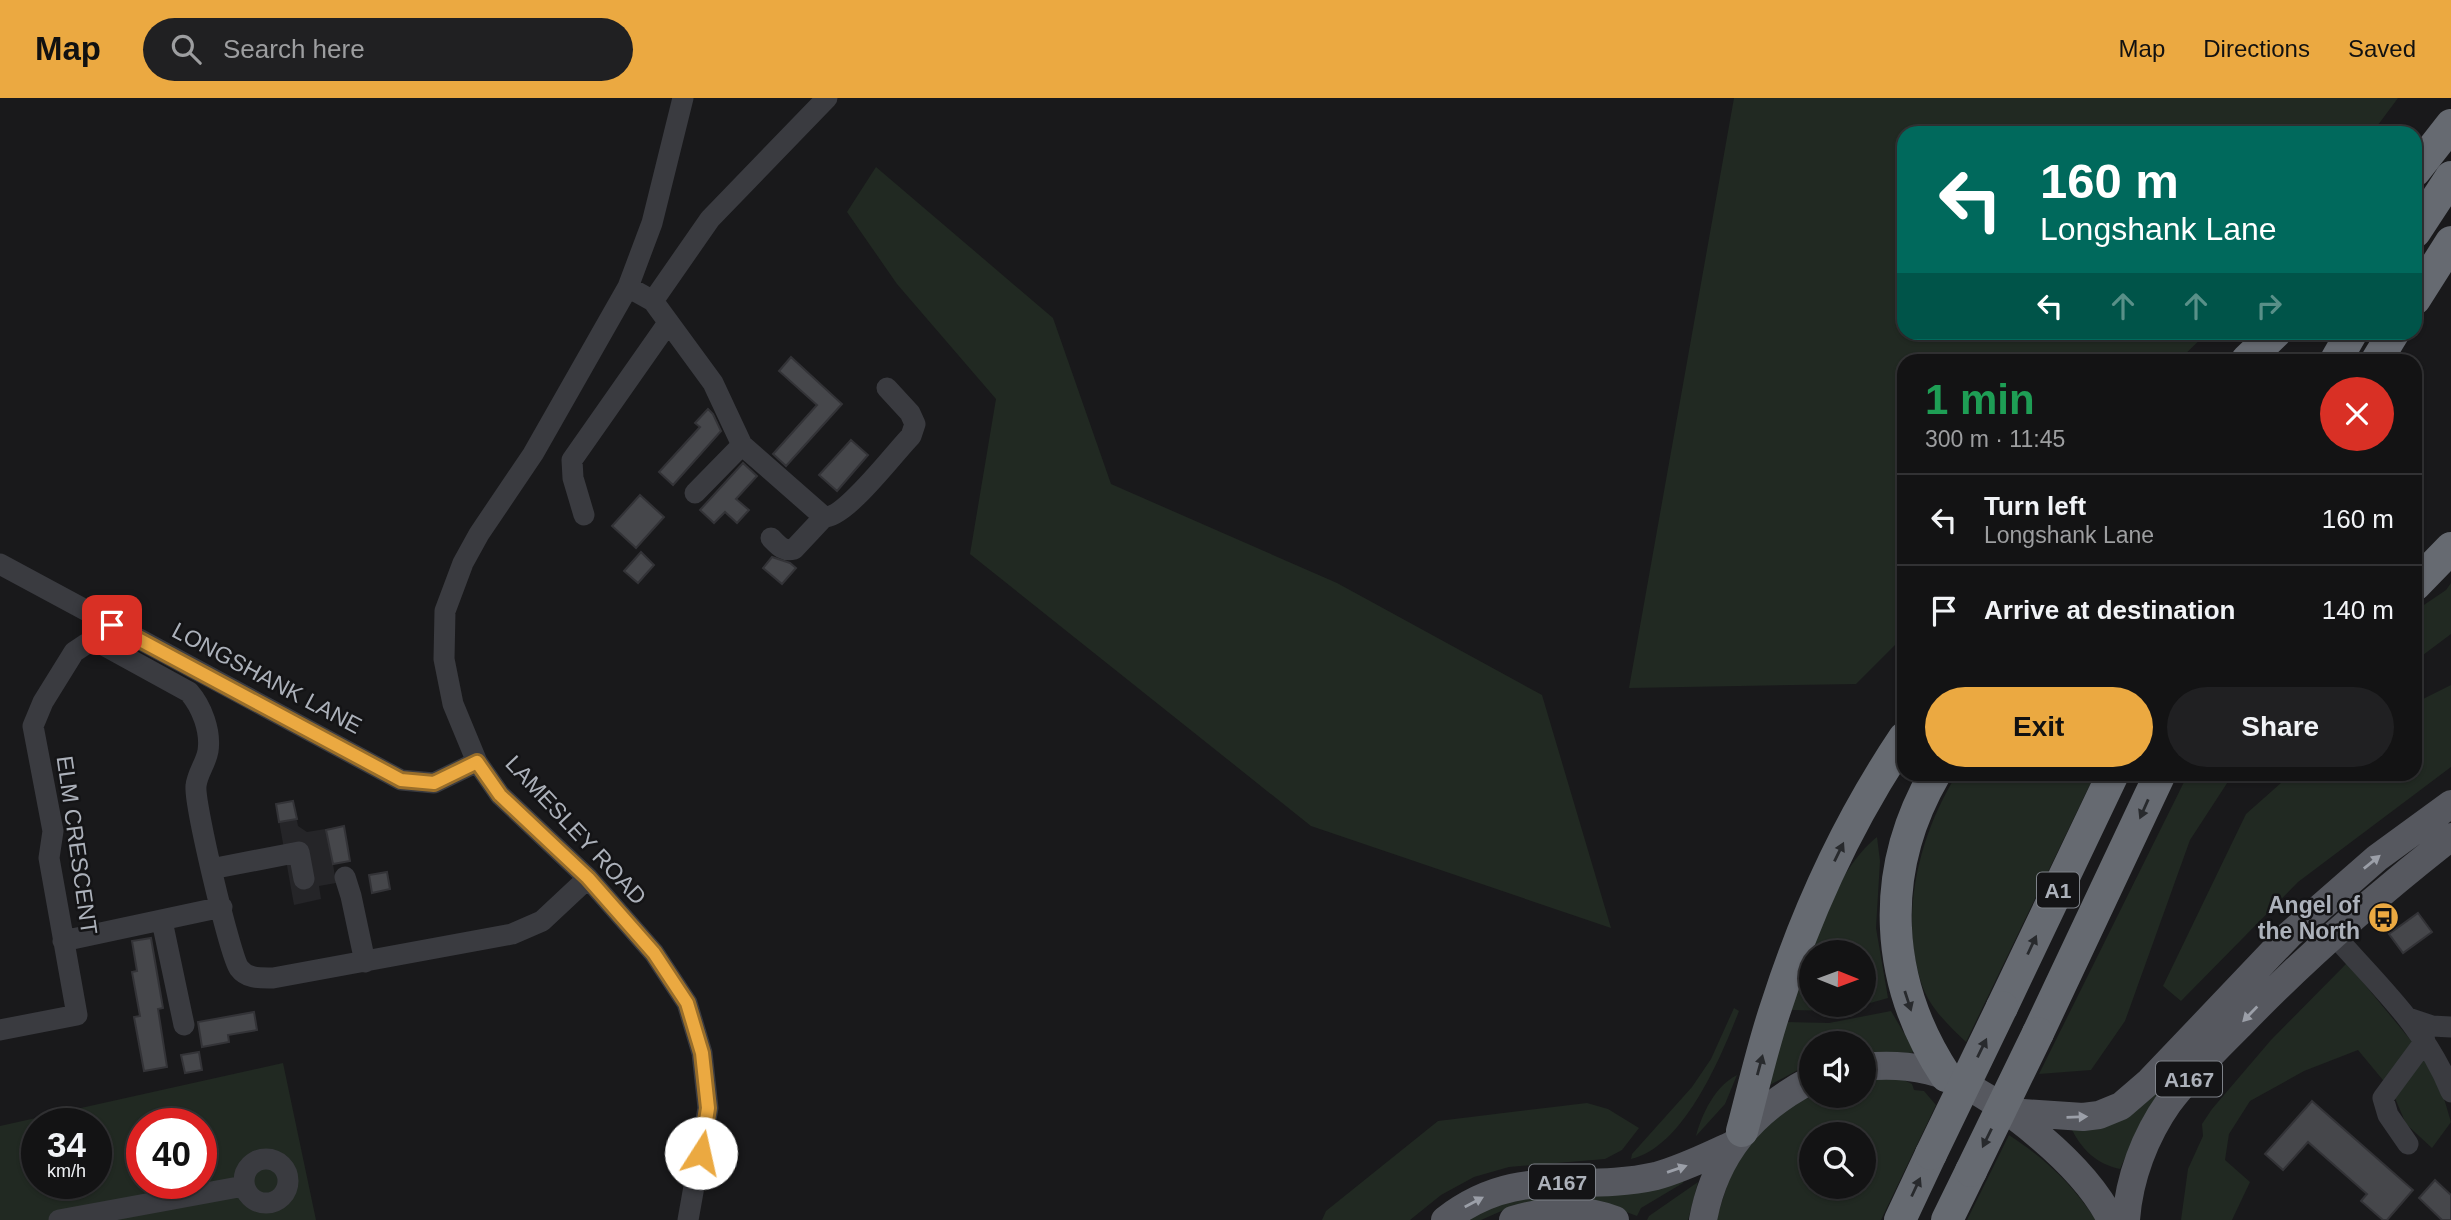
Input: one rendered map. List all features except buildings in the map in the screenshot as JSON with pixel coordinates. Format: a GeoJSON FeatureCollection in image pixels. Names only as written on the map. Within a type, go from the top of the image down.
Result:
{"type":"FeatureCollection","features":[{"type":"Feature","properties":{"kind":"highway"},"geometry":{"type":"LineString","coordinates":[[2422,162],[2451,125]]}},
{"type":"Feature","properties":{"kind":"highway"},"geometry":{"type":"LineString","coordinates":[[2422,221],[2451,177]]}},
{"type":"Feature","properties":{"kind":"highway"},"geometry":{"type":"LineString","coordinates":[[2422,288],[2451,242]]}},
{"type":"Feature","properties":{"kind":"highway"},"geometry":{"type":"LineString","coordinates":[[2253,354],[2268,340]]}},
{"type":"Feature","properties":{"kind":"highway"},"geometry":{"type":"LineString","coordinates":[[2422,578],[2451,548]]}},
{"type":"Feature","properties":{"kind":"highway"},"geometry":{"type":"LineString","coordinates":[[1736,1138],[1771,1022],[1796,951],[1855,820],[1897,750]]}},
{"type":"Feature","properties":{"kind":"highway"},"geometry":{"type":"LineString","coordinates":[[1932,781],[1907,836],[1895,905],[1896,934],[1902,979],[1914,1019],[1946,1076]]}},
{"type":"Feature","properties":{"kind":"highway","name":"A1"},"geometry":{"type":"LineString","coordinates":[[1900,1220],[2110,781]]}},
{"type":"Feature","properties":{"kind":"highway","name":"A1"},"geometry":{"type":"LineString","coordinates":[[1947,1220],[2157,781]]}},
{"type":"Feature","properties":{"kind":"main road","name":"A167"},"geometry":{"type":"LineString","coordinates":[[2009,1112],[2083,1117],[2099,1115],[2122,1106],[2150,1081],[2289,935],[2377,858],[2451,804]]}},
{"type":"Feature","properties":{"kind":"main road","name":"A167"},"geometry":{"type":"LineString","coordinates":[[2126,1220],[2128,1196],[2142,1152],[2170,1101],[2271,992],[2333,934],[2451,837]]}},
{"type":"Feature","properties":{"kind":"main road","name":"A167"},"geometry":{"type":"LineString","coordinates":[[1876,1067],[1897,1067],[1946,1076],[1980,1093],[2009,1112],[2078,1172],[2105,1206],[2111,1220]]}},
{"type":"Feature","properties":{"kind":"main road","name":"A167"},"geometry":{"type":"LineString","coordinates":[[1703,1220],[1712,1186],[1736,1138],[1764,1110],[1799,1088]]}},
{"type":"Feature","properties":{"kind":"main road","name":"A167"},"geometry":{"type":"LineString","coordinates":[[1445,1220],[1479,1199],[1505,1188],[1655,1176],[1736,1138]]}},
{"type":"Feature","properties":{"kind":"main road","name":"A167"},"geometry":{"type":"LineString","coordinates":[[1513,1220],[1574,1211],[1596,1213],[1615,1220]]}},
{"type":"Feature","properties":{"kind":"street","name":"LAMESLEY ROAD"},"geometry":{"type":"LineString","coordinates":[[683,98],[652,223],[628,287],[533,454],[463,563],[445,611],[444,659],[453,704],[477,762],[500,795],[588,878],[654,953],[687,1003],[702,1053],[708,1108],[688,1220]]}},
{"type":"Feature","properties":{"kind":"street"},"geometry":{"type":"LineString","coordinates":[[653,301],[710,219],[827,98]]}},
{"type":"Feature","properties":{"kind":"street"},"geometry":{"type":"LineString","coordinates":[[628,287],[653,301],[713,383],[742,445],[824,517],[831,517],[849,503],[911,436],[915,424],[910,413],[887,388]]}},
{"type":"Feature","properties":{"kind":"street"},"geometry":{"type":"LineString","coordinates":[[584,515],[573,478],[572,460],[668,323]]}},
{"type":"Feature","properties":{"kind":"street"},"geometry":{"type":"LineString","coordinates":[[695,493],[742,445]]}},
{"type":"Feature","properties":{"kind":"street"},"geometry":{"type":"LineString","coordinates":[[771,538],[787,551],[794,549],[824,517]]}},
{"type":"Feature","properties":{"kind":"street","name":"LONGSHANK LANE"},"geometry":{"type":"LineString","coordinates":[[0,564],[401,780],[434,783],[477,762]]}},
{"type":"Feature","properties":{"kind":"street","name":"ELM CRESCENT"},"geometry":{"type":"LineString","coordinates":[[0,1030],[77,1015],[49,858],[53,831],[33,726],[43,702],[74,652],[86,645],[98,642],[189,692],[198,702],[204,715],[208,750],[196,786],[211,869],[238,967],[250,977],[273,978],[512,934],[542,921],[588,878]]}},
{"type":"Feature","properties":{"kind":"street"},"geometry":{"type":"LineString","coordinates":[[211,869],[299,852],[304,879]]}},
{"type":"Feature","properties":{"kind":"street"},"geometry":{"type":"LineString","coordinates":[[345,877],[365,962]]}},
{"type":"Feature","properties":{"kind":"street"},"geometry":{"type":"LineString","coordinates":[[63,941],[222,907]]}},
{"type":"Feature","properties":{"kind":"street"},"geometry":{"type":"LineString","coordinates":[[162,921],[184,1025]]}},
{"type":"Feature","properties":{"kind":"street"},"geometry":{"type":"LineString","coordinates":[[2333,934],[2411,1019],[2451,1092]]}},
{"type":"Feature","properties":{"kind":"street"},"geometry":{"type":"LineString","coordinates":[[2411,1019],[2432,1026],[2451,1027]]}},
{"type":"Feature","properties":{"kind":"street"},"geometry":{"type":"LineString","coordinates":[[2408,1144],[2388,1115],[2383,1098],[2425,1041]]}},
{"type":"Feature","properties":{"kind":"street"},"geometry":{"type":"LineString","coordinates":[[260,1160],[275,1161],[286,1172],[288,1187],[272,1211],[253,1199],[244,1186],[247,1169],[260,1160]]}},
{"type":"Feature","properties":{"kind":"street"},"geometry":{"type":"LineString","coordinates":[[59,1220],[244,1186]]}},
{"type":"Feature","properties":{"kind":"shaded area"},"geometry":{"type":"Polygon","coordinates":[[[1734,98],[2398,98],[2377,126],[1897,126],[1897,340],[2200,340],[2185,354],[1897,354],[1897,643],[1856,684],[1629,688],[1734,98]]]}},
{"type":"Feature","properties":{"kind":"shaded area"},"geometry":{"type":"Polygon","coordinates":[[[876,167],[1053,318],[1111,484],[1337,583],[1542,695],[1611,928],[1311,826],[970,554],[996,399],[897,284],[847,212],[876,167]]]}},
{"type":"Feature","properties":{"kind":"shaded area"},"geometry":{"type":"Polygon","coordinates":[[[2451,583],[2451,634],[2422,656],[2422,606],[2446,590],[2451,583]]]}},
{"type":"Feature","properties":{"kind":"shaded area"},"geometry":{"type":"Polygon","coordinates":[[[2451,685],[2451,767],[2298,882],[2181,1001],[2163,986],[2246,814],[2283,781],[2422,781],[2422,700],[2451,685]]]}},
{"type":"Feature","properties":{"kind":"shaded area"},"geometry":{"type":"Polygon","coordinates":[[[1953,781],[2092,781],[1966,1042],[1939,1015],[1924,991],[1915,956],[1912,929],[1917,874],[1933,822],[1953,781]]]}},
{"type":"Feature","properties":{"kind":"shaded area"},"geometry":{"type":"Polygon","coordinates":[[[2185,781],[2228,781],[2190,840],[2125,1021],[2091,1070],[2039,1074],[2185,781]]]}},
{"type":"Feature","properties":{"kind":"shaded area"},"geometry":{"type":"Polygon","coordinates":[[[293,801],[298,826],[307,832],[344,826],[350,861],[333,864],[336,883],[319,886],[321,899],[294,905],[276,804],[293,801]]]}},
{"type":"Feature","properties":{"kind":"shaded area"},"geometry":{"type":"Polygon","coordinates":[[[1877,837],[1880,861],[1876,928],[1888,998],[1876,1001],[1876,940],[1813,940],[1847,871],[1877,837]]]}},
{"type":"Feature","properties":{"kind":"shaded area"},"geometry":{"type":"Polygon","coordinates":[[[2347,963],[2413,1043],[2440,1085],[2451,1122],[2432,1148],[2406,1124],[2392,1091],[2358,1050],[2304,1071],[2250,1101],[2229,1134],[2225,1160],[2250,1182],[2232,1220],[2181,1220],[2188,1169],[2203,1136],[2202,1124],[2271,1040],[2347,963]]]}},
{"type":"Feature","properties":{"kind":"shaded area"},"geometry":{"type":"Polygon","coordinates":[[[1799,981],[1799,1010],[1790,1010],[1799,981]]]}},
{"type":"Feature","properties":{"kind":"shaded area"},"geometry":{"type":"Polygon","coordinates":[[[1734,1008],[1739,1011],[1722,1052],[1684,1119],[1668,1137],[1650,1151],[1631,1159],[1632,1154],[1692,1087],[1711,1059],[1734,1008]]]}},
{"type":"Feature","properties":{"kind":"shaded area"},"geometry":{"type":"Polygon","coordinates":[[[1891,1011],[1914,1050],[1912,1053],[1876,1052],[1876,1031],[1799,1031],[1799,1069],[1768,1086],[1786,1022],[1829,1023],[1876,1017],[1876,1014],[1891,1011]]]}},
{"type":"Feature","properties":{"kind":"shaded area"},"geometry":{"type":"Polygon","coordinates":[[[283,1063],[316,1220],[0,1220],[0,1126],[21,1121],[21,1199],[112,1199],[112,1108],[81,1108],[283,1063]]]}},
{"type":"Feature","properties":{"kind":"shaded area"},"geometry":{"type":"Polygon","coordinates":[[[2184,1066],[2144,1116],[2120,1169],[2098,1160],[2081,1144],[2072,1130],[2184,1066]]]}},
{"type":"Feature","properties":{"kind":"shaded area"},"geometry":{"type":"Polygon","coordinates":[[[1737,1075],[1725,1104],[1696,1136],[1710,1101],[1722,1086],[1737,1075]]]}},
{"type":"Feature","properties":{"kind":"shaded area"},"geometry":{"type":"Polygon","coordinates":[[[1876,1079],[1902,1079],[1912,1084],[1914,1090],[1924,1091],[1936,1105],[1881,1220],[1716,1220],[1734,1164],[1776,1115],[1799,1103],[1799,1108],[1876,1108],[1876,1079]]]}},
{"type":"Feature","properties":{"kind":"shaded area"},"geometry":{"type":"Polygon","coordinates":[[[1587,1103],[1608,1109],[1639,1128],[1622,1150],[1605,1159],[1509,1167],[1474,1177],[1441,1195],[1410,1220],[1322,1220],[1326,1211],[1438,1121],[1587,1103]]]}},
{"type":"Feature","properties":{"kind":"shaded area"},"geometry":{"type":"Polygon","coordinates":[[[2009,1135],[2057,1173],[2096,1220],[1967,1220],[2009,1135]]]}},
{"type":"Feature","properties":{"kind":"shaded area"},"geometry":{"type":"Polygon","coordinates":[[[1684,1177],[1683,1183],[1641,1208],[1637,1216],[1594,1200],[1506,1209],[1481,1220],[1460,1220],[1506,1197],[1684,1177]]]}},
{"type":"Feature","properties":{"kind":"shaded area"},"geometry":{"type":"Polygon","coordinates":[[[1698,1182],[1688,1220],[1647,1220],[1649,1216],[1698,1182]]]}},
{"type":"Feature","properties":{"kind":"place","name":"Angel of the North"},"geometry":{"type":"Point","coordinates":[2383,918]}},
{"type":"Feature","properties":{"kind":"route"},"geometry":{"type":"LineString","coordinates":[[112,625],[401,780],[434,783],[477,762],[500,795],[588,878],[654,953],[687,1003],[702,1053],[708,1108],[701,1153]]}}]}
